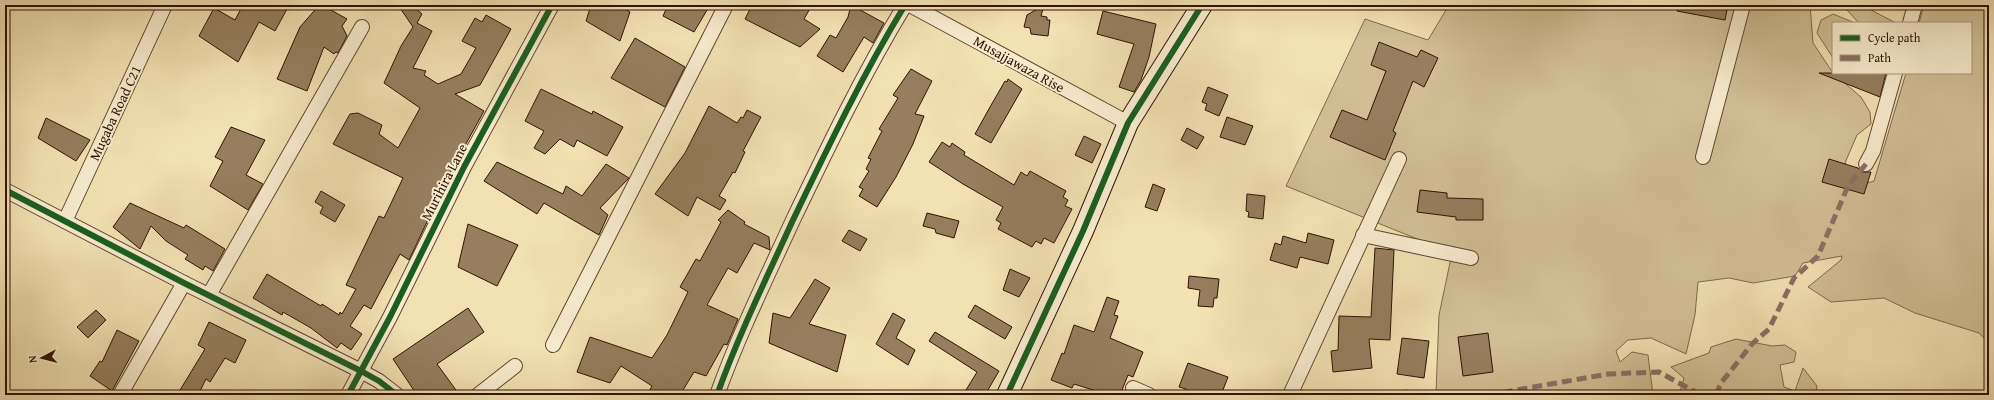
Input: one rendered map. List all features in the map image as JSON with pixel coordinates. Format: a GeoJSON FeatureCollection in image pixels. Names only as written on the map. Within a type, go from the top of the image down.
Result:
{"type":"FeatureCollection","features":[{"type":"Feature","properties":{"kind":"street","name":"Mugaba Road C21"},"geometry":{"type":"LineString","coordinates":[[65,221],[165,5]]}},
{"type":"Feature","properties":{"kind":"street","name":"Murihira Lane"},"geometry":{"type":"LineString","coordinates":[[348,395],[390,317],[464,168],[552,5]]}},
{"type":"Feature","properties":{"kind":"street"},"geometry":{"type":"LineString","coordinates":[[553,345],[726,5]]}},
{"type":"Feature","properties":{"kind":"street"},"geometry":{"type":"LineString","coordinates":[[717,395],[738,336],[802,201],[853,97],[880,46],[905,5]]}},
{"type":"Feature","properties":{"kind":"street","name":"Musajjawaza Rise"},"geometry":{"type":"LineString","coordinates":[[910,5],[936,11],[1128,123]]}},
{"type":"Feature","properties":{"kind":"street"},"geometry":{"type":"LineString","coordinates":[[1704,157],[1743,5]]}},
{"type":"Feature","properties":{"kind":"street"},"geometry":{"type":"LineString","coordinates":[[1910,22],[1915,5]]}},
{"type":"Feature","properties":{"kind":"street"},"geometry":{"type":"LineString","coordinates":[[1007,395],[1083,231],[1128,123],[1198,6]]}},
{"type":"Feature","properties":{"kind":"street"},"geometry":{"type":"LineString","coordinates":[[209,295],[362,27]]}},
{"type":"Feature","properties":{"kind":"street"},"geometry":{"type":"LineString","coordinates":[[1866,164],[1873,151],[1896,74]]}},
{"type":"Feature","properties":{"kind":"street"},"geometry":{"type":"LineString","coordinates":[[1290,395],[1399,158]]}},
{"type":"Feature","properties":{"kind":"street"},"geometry":{"type":"LineString","coordinates":[[5,190],[184,283],[379,380],[397,395]]}},
{"type":"Feature","properties":{"kind":"street"},"geometry":{"type":"LineString","coordinates":[[1363,235],[1471,258]]}},
{"type":"Feature","properties":{"kind":"street"},"geometry":{"type":"LineString","coordinates":[[120,395],[184,283]]}},
{"type":"Feature","properties":{"kind":"street"},"geometry":{"type":"LineString","coordinates":[[478,395],[515,366]]}},
{"type":"Feature","properties":{"kind":"street"},"geometry":{"type":"LineString","coordinates":[[1133,388],[1149,395]]}},
{"type":"Feature","properties":{"kind":"shaded area"},"geometry":{"type":"Polygon","coordinates":[[[1449,5],[1810,5],[1813,43],[1832,72],[1832,74],[1834,74],[1861,97],[1870,112],[1871,124],[1857,135],[1845,163],[1854,187],[1874,181],[1906,74],[1972,74],[1972,22],[1919,22],[1924,5],[1989,5],[1989,343],[1979,333],[1915,313],[1884,298],[1831,302],[1808,287],[1841,260],[1842,256],[1803,263],[1795,276],[1753,283],[1729,278],[1698,282],[1695,315],[1686,354],[1651,338],[1628,340],[1616,351],[1620,362],[1632,352],[1648,355],[1653,395],[1403,395],[1404,390],[1436,393],[1439,315],[1452,253],[1286,186],[1365,19],[1428,40],[1449,5]]]}},
{"type":"Feature","properties":{"kind":"shaded area"},"geometry":{"type":"Polygon","coordinates":[[[1833,5],[1870,5],[1871,10],[1894,22],[1858,22],[1847,10],[1833,5]]]}},
{"type":"Feature","properties":{"kind":"shaded area"},"geometry":{"type":"Polygon","coordinates":[[[1833,14],[1853,22],[1832,22],[1832,56],[1817,33],[1821,20],[1833,14]]]}},
{"type":"Feature","properties":{"kind":"shaded area"},"geometry":{"type":"Polygon","coordinates":[[[1736,339],[1772,346],[1785,345],[1796,352],[1794,362],[1780,365],[1784,387],[1795,391],[1803,368],[1817,386],[1816,395],[1679,395],[1684,378],[1671,367],[1709,353],[1711,347],[1736,339]]]}},
{"type":"Feature","properties":{"kind":"building"},"geometry":{"type":"Polygon","coordinates":[[[243,5],[279,5],[287,9],[275,31],[259,22],[238,62],[199,36],[214,8],[235,20],[243,5]]]}},
{"type":"Feature","properties":{"kind":"building"},"geometry":{"type":"Polygon","coordinates":[[[322,5],[347,19],[342,26],[347,36],[338,53],[336,52],[334,54],[324,47],[307,91],[277,79],[300,27],[314,11],[322,5]]]}},
{"type":"Feature","properties":{"kind":"building"},"geometry":{"type":"Polygon","coordinates":[[[398,5],[412,5],[422,14],[417,23],[432,31],[413,68],[426,71],[424,75],[438,84],[461,74],[476,48],[462,41],[475,18],[482,22],[486,15],[511,29],[480,85],[455,94],[484,111],[451,171],[409,260],[400,254],[371,309],[364,305],[350,326],[362,334],[351,350],[341,343],[337,348],[311,328],[283,312],[282,315],[253,298],[267,274],[339,315],[340,312],[342,314],[356,289],[346,285],[379,216],[384,218],[403,178],[333,144],[350,114],[358,113],[382,125],[379,134],[398,148],[420,108],[384,83],[401,46],[413,27],[398,5]]]}},
{"type":"Feature","properties":{"kind":"building"},"geometry":{"type":"Polygon","coordinates":[[[591,5],[619,5],[630,12],[620,41],[586,21],[591,5]]]}},
{"type":"Feature","properties":{"kind":"building"},"geometry":{"type":"Polygon","coordinates":[[[668,5],[710,5],[694,32],[663,16],[668,5]]]}},
{"type":"Feature","properties":{"kind":"building"},"geometry":{"type":"Polygon","coordinates":[[[752,5],[812,5],[804,19],[820,29],[800,47],[745,19],[752,5]]]}},
{"type":"Feature","properties":{"kind":"building"},"geometry":{"type":"Polygon","coordinates":[[[851,5],[884,23],[873,43],[864,37],[843,72],[817,56],[830,35],[836,38],[848,17],[851,5]]]}},
{"type":"Feature","properties":{"kind":"building"},"geometry":{"type":"Polygon","coordinates":[[[1044,5],[1041,16],[1047,17],[1047,20],[1050,20],[1048,36],[1031,34],[1030,28],[1024,27],[1027,15],[1044,5]]]}},
{"type":"Feature","properties":{"kind":"building"},"geometry":{"type":"Polygon","coordinates":[[[1677,5],[1728,5],[1725,20],[1677,11],[1677,5]]]}},
{"type":"Feature","properties":{"kind":"building"},"geometry":{"type":"Polygon","coordinates":[[[1103,11],[1156,24],[1149,57],[1141,80],[1134,92],[1119,87],[1134,44],[1097,34],[1103,11]]]}},
{"type":"Feature","properties":{"kind":"building"},"geometry":{"type":"Polygon","coordinates":[[[635,38],[685,67],[665,107],[611,78],[635,38]]]}},
{"type":"Feature","properties":{"kind":"building"},"geometry":{"type":"Polygon","coordinates":[[[1379,42],[1417,57],[1421,50],[1438,58],[1424,87],[1413,81],[1393,131],[1396,133],[1385,160],[1330,137],[1342,110],[1367,120],[1386,71],[1371,65],[1379,42]]]}},
{"type":"Feature","properties":{"kind":"building"},"geometry":{"type":"Polygon","coordinates":[[[911,69],[932,81],[915,114],[924,116],[913,144],[896,177],[877,207],[859,196],[863,189],[859,187],[869,171],[866,169],[871,159],[868,158],[882,131],[879,129],[898,98],[893,95],[911,69]]]}},
{"type":"Feature","properties":{"kind":"building"},"geometry":{"type":"Polygon","coordinates":[[[1819,73],[1886,74],[1880,97],[1819,73]]]}},
{"type":"Feature","properties":{"kind":"building"},"geometry":{"type":"Polygon","coordinates":[[[1008,79],[1022,89],[991,143],[975,134],[1005,81],[1007,82],[1008,79]]]}},
{"type":"Feature","properties":{"kind":"building"},"geometry":{"type":"Polygon","coordinates":[[[1208,87],[1228,95],[1219,116],[1205,110],[1207,104],[1202,102],[1208,87]]]}},
{"type":"Feature","properties":{"kind":"building"},"geometry":{"type":"Polygon","coordinates":[[[541,89],[592,114],[593,111],[623,127],[607,156],[577,140],[574,147],[560,139],[545,154],[534,148],[544,131],[525,121],[541,89]]]}},
{"type":"Feature","properties":{"kind":"building"},"geometry":{"type":"Polygon","coordinates":[[[709,106],[737,123],[741,117],[743,118],[747,110],[761,117],[743,151],[745,152],[735,173],[733,172],[719,196],[726,200],[720,210],[697,197],[688,216],[655,194],[685,153],[709,106]]]}},
{"type":"Feature","properties":{"kind":"building"},"geometry":{"type":"Polygon","coordinates":[[[1227,117],[1253,126],[1245,145],[1220,137],[1227,117]]]}},
{"type":"Feature","properties":{"kind":"building"},"geometry":{"type":"Polygon","coordinates":[[[46,118],[90,140],[76,161],[38,138],[46,118]]]}},
{"type":"Feature","properties":{"kind":"building"},"geometry":{"type":"Polygon","coordinates":[[[231,127],[265,140],[246,175],[263,184],[248,210],[210,186],[223,161],[215,157],[231,127]]]}},
{"type":"Feature","properties":{"kind":"building"},"geometry":{"type":"Polygon","coordinates":[[[1187,128],[1204,137],[1197,149],[1181,140],[1187,128]]]}},
{"type":"Feature","properties":{"kind":"building"},"geometry":{"type":"Polygon","coordinates":[[[1084,136],[1101,144],[1092,163],[1075,155],[1084,136]]]}},
{"type":"Feature","properties":{"kind":"building"},"geometry":{"type":"Polygon","coordinates":[[[942,142],[950,147],[952,143],[965,152],[964,155],[1014,185],[1021,172],[1027,176],[1030,171],[1066,191],[1063,197],[1068,200],[1065,206],[1072,209],[1054,243],[1044,238],[1041,244],[1036,241],[1032,247],[998,229],[1001,223],[996,220],[1003,207],[929,162],[942,142]]]}},
{"type":"Feature","properties":{"kind":"building"},"geometry":{"type":"Polygon","coordinates":[[[1829,159],[1858,168],[1862,172],[1871,172],[1864,194],[1822,182],[1829,159]]]}},
{"type":"Feature","properties":{"kind":"building"},"geometry":{"type":"Polygon","coordinates":[[[497,162],[563,194],[566,186],[582,196],[606,164],[629,178],[600,208],[608,215],[599,235],[544,203],[537,214],[484,181],[497,162]]]}},
{"type":"Feature","properties":{"kind":"building"},"geometry":{"type":"Polygon","coordinates":[[[1153,184],[1165,189],[1157,211],[1145,207],[1153,184]]]}},
{"type":"Feature","properties":{"kind":"building"},"geometry":{"type":"Polygon","coordinates":[[[1420,190],[1447,193],[1447,198],[1483,199],[1483,220],[1456,220],[1456,217],[1417,212],[1420,190]]]}},
{"type":"Feature","properties":{"kind":"building"},"geometry":{"type":"Polygon","coordinates":[[[321,191],[345,205],[335,222],[320,213],[323,207],[315,202],[321,191]]]}},
{"type":"Feature","properties":{"kind":"building"},"geometry":{"type":"Polygon","coordinates":[[[1247,194],[1265,196],[1263,219],[1248,217],[1249,212],[1246,211],[1247,194]]]}},
{"type":"Feature","properties":{"kind":"building"},"geometry":{"type":"Polygon","coordinates":[[[130,203],[184,228],[186,225],[225,249],[213,271],[205,266],[203,270],[185,259],[188,255],[166,241],[151,226],[140,249],[113,227],[130,203]]]}},
{"type":"Feature","properties":{"kind":"building"},"geometry":{"type":"Polygon","coordinates":[[[728,210],[745,222],[744,224],[769,237],[770,250],[754,243],[737,273],[728,268],[707,305],[738,319],[727,345],[724,344],[706,376],[694,372],[680,395],[647,395],[652,386],[621,366],[610,383],[577,372],[590,337],[652,358],[667,335],[688,292],[680,287],[696,259],[700,261],[721,222],[718,220],[728,210]]]}},
{"type":"Feature","properties":{"kind":"building"},"geometry":{"type":"Polygon","coordinates":[[[927,213],[959,221],[954,238],[936,233],[935,229],[923,226],[927,213]]]}},
{"type":"Feature","properties":{"kind":"building"},"geometry":{"type":"Polygon","coordinates":[[[468,224],[518,245],[497,286],[458,267],[468,224]]]}},
{"type":"Feature","properties":{"kind":"building"},"geometry":{"type":"Polygon","coordinates":[[[849,230],[867,239],[860,251],[842,241],[849,230]]]}},
{"type":"Feature","properties":{"kind":"building"},"geometry":{"type":"Polygon","coordinates":[[[1308,233],[1334,240],[1328,264],[1300,257],[1297,268],[1270,260],[1275,243],[1281,245],[1283,236],[1306,243],[1308,233]]]}},
{"type":"Feature","properties":{"kind":"building"},"geometry":{"type":"Polygon","coordinates":[[[1375,248],[1394,250],[1390,340],[1369,339],[1372,368],[1333,372],[1331,351],[1338,350],[1339,316],[1371,317],[1375,248]]]}},
{"type":"Feature","properties":{"kind":"building"},"geometry":{"type":"Polygon","coordinates":[[[1010,269],[1030,278],[1019,297],[1003,290],[1010,269]]]}},
{"type":"Feature","properties":{"kind":"building"},"geometry":{"type":"Polygon","coordinates":[[[1189,276],[1219,279],[1217,298],[1214,298],[1213,307],[1198,306],[1200,290],[1188,288],[1189,276]]]}},
{"type":"Feature","properties":{"kind":"building"},"geometry":{"type":"Polygon","coordinates":[[[815,279],[830,288],[809,324],[846,335],[837,372],[769,343],[773,313],[790,318],[815,279]]]}},
{"type":"Feature","properties":{"kind":"building"},"geometry":{"type":"Polygon","coordinates":[[[1107,297],[1119,301],[1114,315],[1118,316],[1110,338],[1143,352],[1133,377],[1128,375],[1120,395],[1109,395],[1074,384],[1072,388],[1051,380],[1062,353],[1064,354],[1074,325],[1094,332],[1107,297]]]}},
{"type":"Feature","properties":{"kind":"building"},"geometry":{"type":"Polygon","coordinates":[[[975,305],[1012,327],[1005,339],[968,317],[975,305]]]}},
{"type":"Feature","properties":{"kind":"building"},"geometry":{"type":"Polygon","coordinates":[[[468,308],[484,332],[437,364],[456,390],[450,395],[417,395],[393,359],[468,308]]]}},
{"type":"Feature","properties":{"kind":"building"},"geometry":{"type":"Polygon","coordinates":[[[96,310],[106,320],[88,338],[77,327],[96,310]]]}},
{"type":"Feature","properties":{"kind":"building"},"geometry":{"type":"Polygon","coordinates":[[[893,313],[905,320],[896,338],[915,350],[908,365],[876,344],[893,313]]]}},
{"type":"Feature","properties":{"kind":"building"},"geometry":{"type":"Polygon","coordinates":[[[209,322],[246,340],[235,363],[225,358],[210,382],[206,379],[198,395],[177,395],[205,349],[198,345],[209,322]]]}},
{"type":"Feature","properties":{"kind":"building"},"geometry":{"type":"Polygon","coordinates":[[[117,330],[139,341],[112,391],[90,376],[100,361],[102,362],[117,330]]]}},
{"type":"Feature","properties":{"kind":"building"},"geometry":{"type":"Polygon","coordinates":[[[935,332],[999,371],[985,395],[963,395],[977,372],[929,341],[935,332]]]}},
{"type":"Feature","properties":{"kind":"building"},"geometry":{"type":"Polygon","coordinates":[[[1488,333],[1493,372],[1463,376],[1458,337],[1488,333]]]}},
{"type":"Feature","properties":{"kind":"building"},"geometry":{"type":"Polygon","coordinates":[[[1402,338],[1429,341],[1424,378],[1397,374],[1402,338]]]}},
{"type":"Feature","properties":{"kind":"building"},"geometry":{"type":"Polygon","coordinates":[[[1188,363],[1228,377],[1221,395],[1187,395],[1186,389],[1179,387],[1188,363]]]}},
{"type":"Feature","properties":{"kind":"marked path"},"geometry":{"type":"LineString","coordinates":[[1716,395],[1721,383],[1752,344],[1769,329],[1794,278],[1818,256],[1848,186],[1866,164]]}},
{"type":"Feature","properties":{"kind":"marked path"},"geometry":{"type":"LineString","coordinates":[[1488,395],[1608,374],[1659,372],[1697,393]]}},
{"type":"Feature","properties":{"kind":"cycle path"},"geometry":{"type":"LineString","coordinates":[[348,395],[390,317],[464,167],[552,5]]}},
{"type":"Feature","properties":{"kind":"cycle path"},"geometry":{"type":"LineString","coordinates":[[717,395],[744,328],[806,193],[860,84],[905,5]]}},
{"type":"Feature","properties":{"kind":"cycle path"},"geometry":{"type":"LineString","coordinates":[[1007,395],[1083,231],[1128,123],[1202,5]]}},
{"type":"Feature","properties":{"kind":"cycle path"},"geometry":{"type":"LineString","coordinates":[[5,190],[184,283],[361,371],[379,381],[397,395]]}}]}
